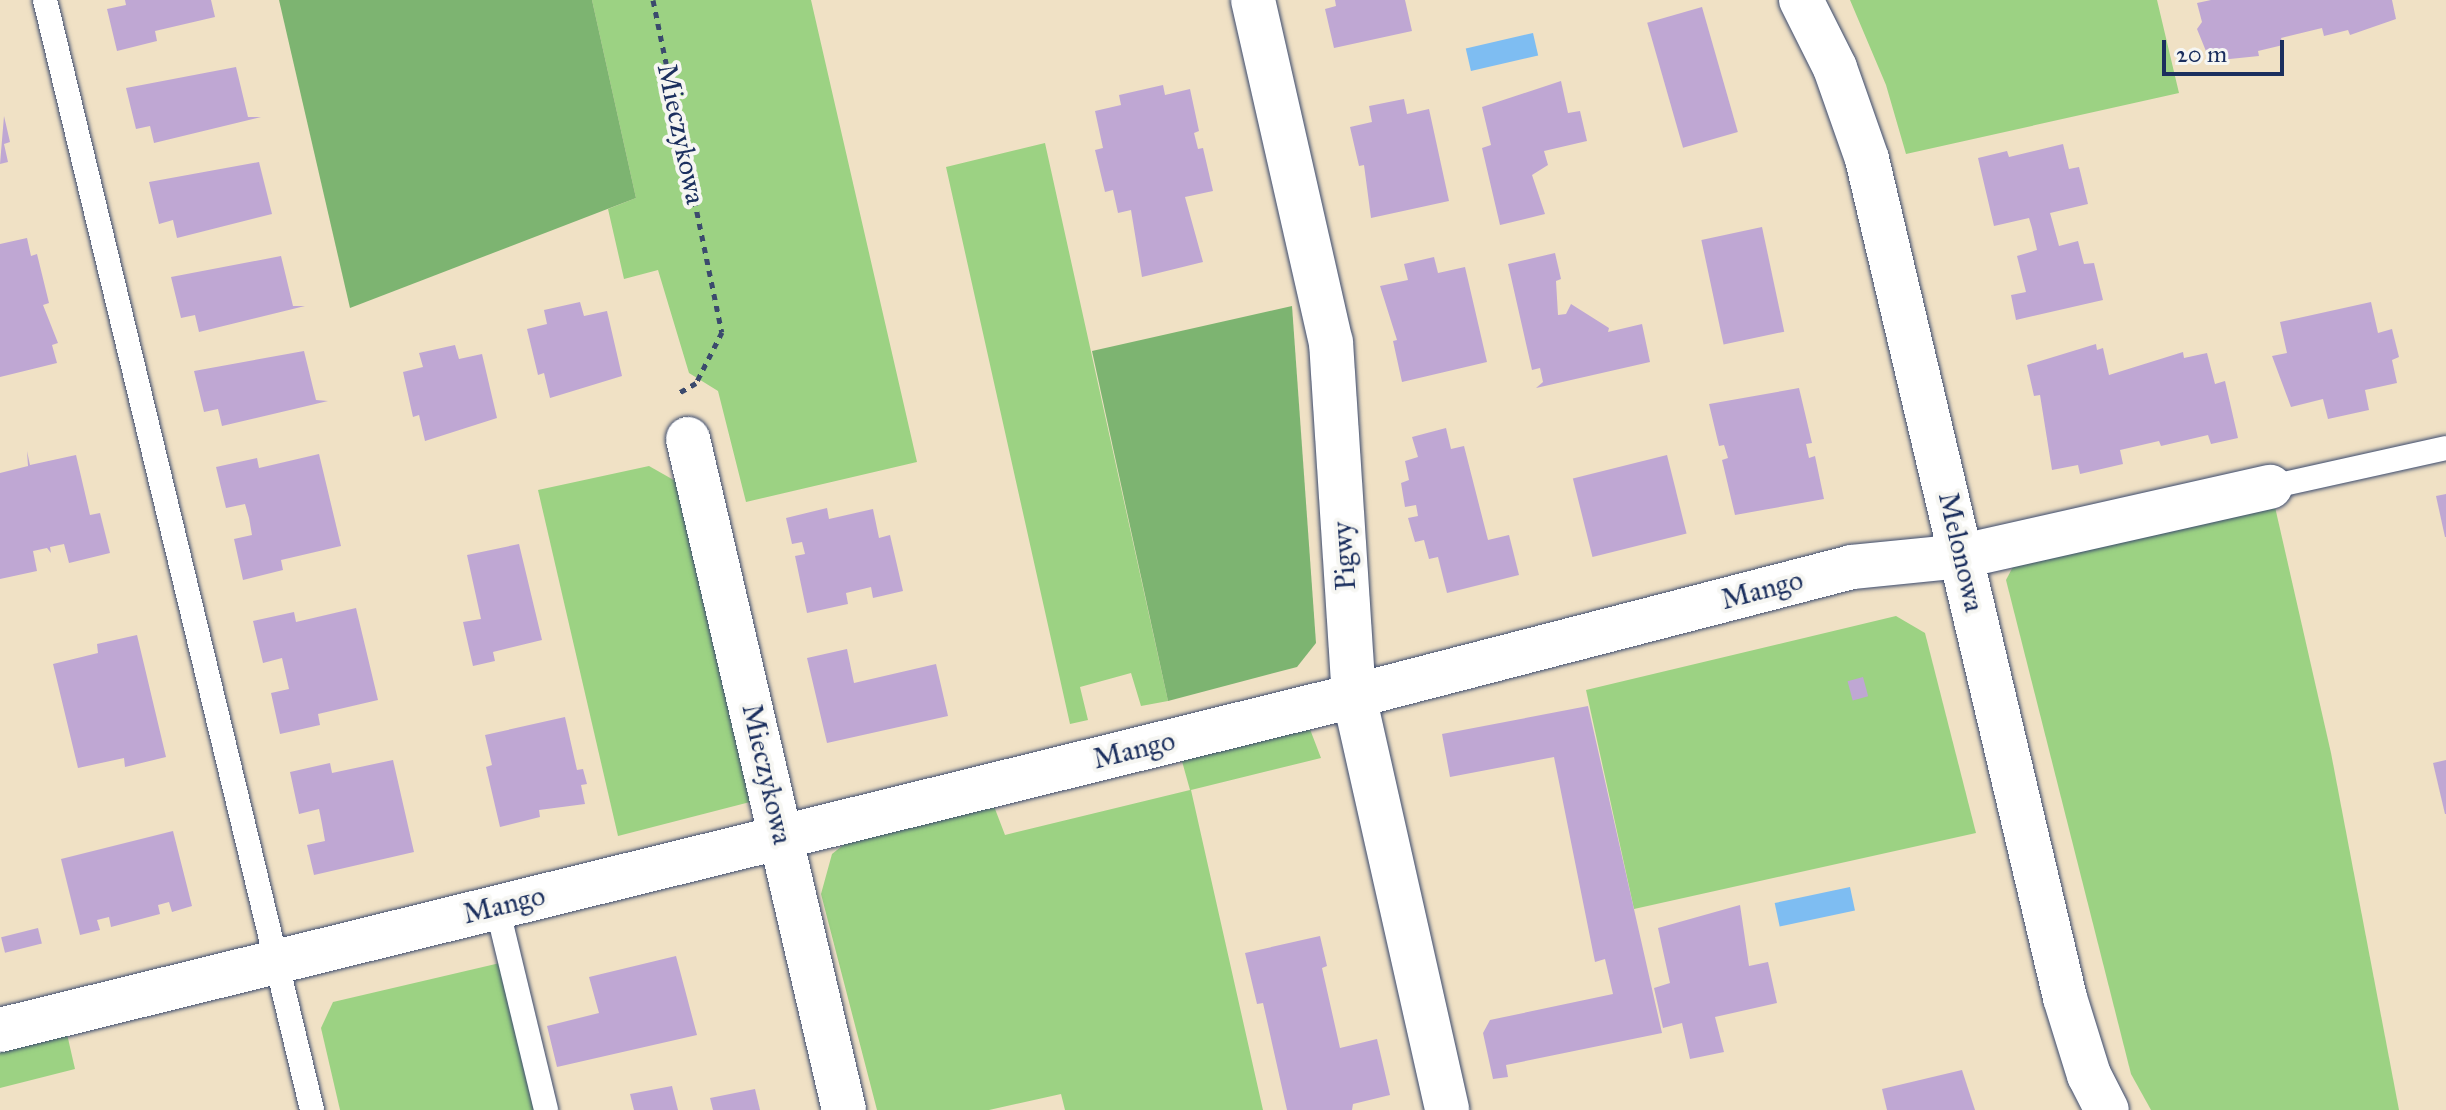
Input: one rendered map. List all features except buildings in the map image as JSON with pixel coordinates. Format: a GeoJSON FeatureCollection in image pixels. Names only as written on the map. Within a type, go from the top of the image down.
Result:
{"type":"FeatureCollection","features":[{"type":"Feature","properties":{"kind":"street","name":"Pigwy"},"geometry":{"type":"LineString","coordinates":[[1253,0],[1331,342],[1354,696],[1447,1110]]}},
{"type":"Feature","properties":{"kind":"street","name":"Melonowa"},"geometry":{"type":"LineString","coordinates":[[1801,0],[1835,68],[1867,159],[2065,998],[2089,1075],[2107,1110]]}},
{"type":"Feature","properties":{"kind":"street","name":"Mieczykowa"},"geometry":{"type":"LineString","coordinates":[[688,439],[844,1110]]}},
{"type":"Feature","properties":{"kind":"street","name":"Mango"},"geometry":{"type":"LineString","coordinates":[[0,1030],[1354,696],[1852,567],[1963,556],[2270,487]]}},
{"type":"Feature","properties":{"kind":"lane"},"geometry":{"type":"LineString","coordinates":[[45,0],[312,1110]]}},
{"type":"Feature","properties":{"kind":"lane"},"geometry":{"type":"LineString","coordinates":[[2270,487],[2446,448]]}},
{"type":"Feature","properties":{"kind":"lane"},"geometry":{"type":"LineString","coordinates":[[497,907],[546,1110]]}},
{"type":"Feature","properties":{"kind":"path","name":"Mieczykowa"},"geometry":{"type":"LineString","coordinates":[[653,0],[722,332],[696,383],[677,394]]}},
{"type":"Feature","properties":{"kind":"green space"},"geometry":{"type":"Polygon","coordinates":[[[279,0],[592,0],[636,198],[350,308],[279,0]]]}},
{"type":"Feature","properties":{"kind":"green space"},"geometry":{"type":"Polygon","coordinates":[[[592,0],[811,0],[917,462],[746,502],[718,391],[689,373],[658,270],[624,279],[608,209],[636,198],[592,0]]]}},
{"type":"Feature","properties":{"kind":"green space"},"geometry":{"type":"Polygon","coordinates":[[[1850,0],[2157,0],[2179,93],[1906,154],[1886,85],[1850,0]]]}},
{"type":"Feature","properties":{"kind":"green space"},"geometry":{"type":"Polygon","coordinates":[[[1045,143],[1168,701],[1141,706],[1131,673],[1080,687],[1088,720],[1070,724],[946,167],[1045,143]]]}},
{"type":"Feature","properties":{"kind":"green space"},"geometry":{"type":"Polygon","coordinates":[[[1292,306],[1316,643],[1297,667],[1168,701],[1092,351],[1292,306]]]}},
{"type":"Feature","properties":{"kind":"green space"},"geometry":{"type":"Polygon","coordinates":[[[649,466],[686,487],[750,802],[618,836],[538,490],[649,466]]]}},
{"type":"Feature","properties":{"kind":"green space"},"geometry":{"type":"Polygon","coordinates":[[[2275,507],[2331,753],[2399,1110],[2151,1110],[2131,1074],[2006,580],[2017,559],[2275,507]]]}},
{"type":"Feature","properties":{"kind":"green space"},"geometry":{"type":"Polygon","coordinates":[[[1896,616],[1925,633],[1976,833],[1634,909],[1586,690],[1896,616]]]}},
{"type":"Feature","properties":{"kind":"green space"},"geometry":{"type":"Polygon","coordinates":[[[1308,724],[1321,758],[1191,790],[1263,1110],[1065,1110],[1061,1094],[989,1110],[877,1110],[821,894],[832,854],[857,834],[992,801],[1005,835],[1190,790],[1180,754],[1308,724]]]}},
{"type":"Feature","properties":{"kind":"green space"},"geometry":{"type":"Polygon","coordinates":[[[500,963],[534,1110],[340,1110],[321,1028],[333,1002],[500,963]]]}},
{"type":"Feature","properties":{"kind":"green space"},"geometry":{"type":"Polygon","coordinates":[[[67,1034],[75,1069],[0,1088],[0,1052],[67,1034]]]}},
{"type":"Feature","properties":{"kind":"water"},"geometry":{"type":"Polygon","coordinates":[[[1533,33],[1538,55],[1471,71],[1466,49],[1533,33]]]}},
{"type":"Feature","properties":{"kind":"water"},"geometry":{"type":"Polygon","coordinates":[[[1850,887],[1855,910],[1780,926],[1775,903],[1850,887]]]}}]}
